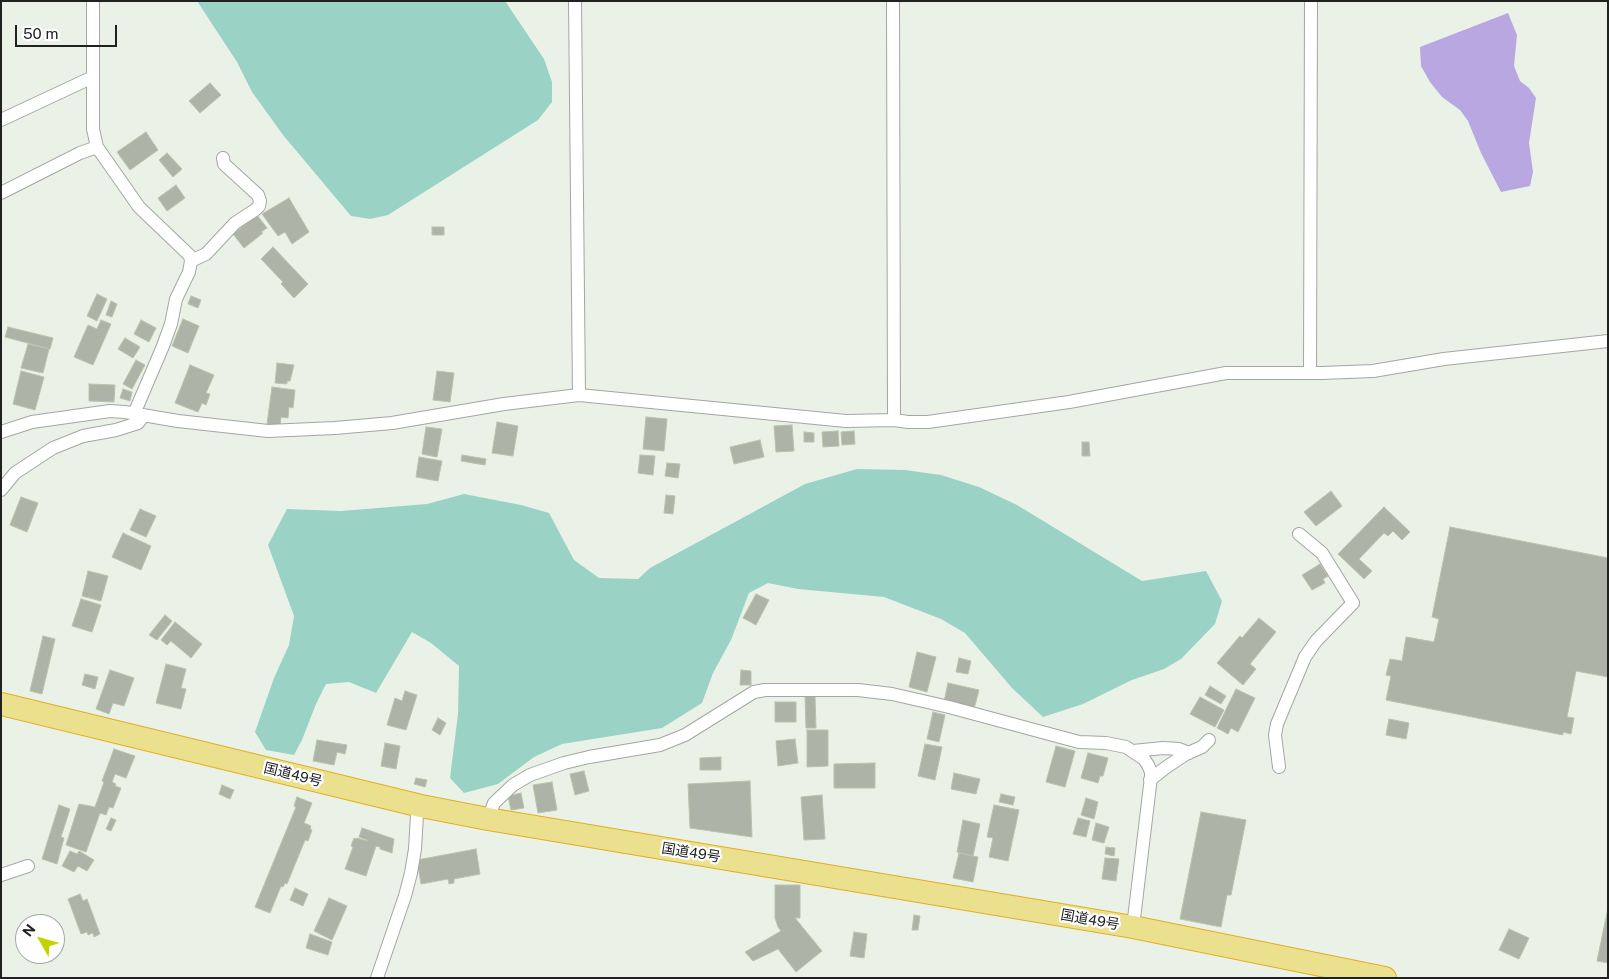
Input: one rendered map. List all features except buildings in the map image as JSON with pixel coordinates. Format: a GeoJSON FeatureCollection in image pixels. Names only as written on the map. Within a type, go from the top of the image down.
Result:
{"type":"FeatureCollection","features":[{"type":"Feature","properties":{"kind":"highway","name":"国道49号"},"geometry":{"type":"LineString","coordinates":[[1,704],[421,806],[1133,928],[1385,978]]}},
{"type":"Feature","properties":{"kind":"street"},"geometry":{"type":"LineString","coordinates":[[1,490],[15,473],[53,448],[82,436],[116,430],[138,423],[139,414],[163,346],[176,299],[189,272],[190,256],[139,207],[96,147],[93,129],[93,1]]}},
{"type":"Feature","properties":{"kind":"street"},"geometry":{"type":"LineString","coordinates":[[575,1],[579,395]]}},
{"type":"Feature","properties":{"kind":"street"},"geometry":{"type":"LineString","coordinates":[[893,1],[894,420]]}},
{"type":"Feature","properties":{"kind":"street"},"geometry":{"type":"LineString","coordinates":[[1310,372],[1311,1]]}},
{"type":"Feature","properties":{"kind":"street"},"geometry":{"type":"LineString","coordinates":[[1,120],[92,77]]}},
{"type":"Feature","properties":{"kind":"street"},"geometry":{"type":"LineString","coordinates":[[1,193],[80,153],[96,147]]}},
{"type":"Feature","properties":{"kind":"street"},"geometry":{"type":"LineString","coordinates":[[191,261],[206,254],[235,223],[255,210],[260,201],[258,195],[224,164],[223,158]]}},
{"type":"Feature","properties":{"kind":"street"},"geometry":{"type":"LineString","coordinates":[[1,432],[32,422],[110,411],[268,431],[392,423],[504,404],[579,395],[846,421],[894,420],[928,422],[1070,402],[1226,373],[1373,371],[1444,359],[1608,341]]}},
{"type":"Feature","properties":{"kind":"street"},"geometry":{"type":"LineString","coordinates":[[1279,767],[1275,744],[1277,724],[1305,657],[1316,640],[1353,603],[1322,553],[1299,534]]}},
{"type":"Feature","properties":{"kind":"street"},"geometry":{"type":"LineString","coordinates":[[488,819],[494,803],[513,785],[530,776],[564,763],[589,757],[660,745],[685,734],[754,692],[765,690],[858,690],[892,694],[949,707],[1079,742],[1106,743],[1126,747],[1148,765],[1151,772],[1133,928]]}},
{"type":"Feature","properties":{"kind":"street"},"geometry":{"type":"LineString","coordinates":[[1150,780],[1165,768],[1202,747],[1209,740]]}},
{"type":"Feature","properties":{"kind":"street"},"geometry":{"type":"LineString","coordinates":[[1133,751],[1163,748],[1178,749],[1189,753]]}},
{"type":"Feature","properties":{"kind":"street"},"geometry":{"type":"LineString","coordinates":[[377,978],[409,880],[415,849],[417,815],[421,806]]}},
{"type":"Feature","properties":{"kind":"street"},"geometry":{"type":"LineString","coordinates":[[1,875],[28,866]]}},
{"type":"Feature","properties":{"kind":"shaded area"},"geometry":{"type":"Polygon","coordinates":[[[197,1],[505,1],[544,59],[552,82],[552,102],[538,120],[388,215],[370,219],[351,216],[283,135],[252,92],[237,62],[197,1]]]}},
{"type":"Feature","properties":{"kind":"shaded area"},"geometry":{"type":"Polygon","coordinates":[[[1508,13],[1517,35],[1514,66],[1520,81],[1529,88],[1536,98],[1529,143],[1533,172],[1530,186],[1501,192],[1481,153],[1468,121],[1460,110],[1442,97],[1430,82],[1421,66],[1420,47],[1508,13]]]}},
{"type":"Feature","properties":{"kind":"shaded area"},"geometry":{"type":"Polygon","coordinates":[[[857,469],[905,470],[941,475],[979,487],[1017,505],[1142,581],[1206,571],[1222,601],[1215,624],[1181,659],[1164,669],[1132,680],[1083,704],[1043,717],[1012,688],[965,633],[941,619],[884,597],[798,589],[768,583],[749,593],[731,640],[713,673],[702,703],[662,728],[562,744],[534,757],[498,784],[464,793],[450,778],[458,714],[459,666],[431,643],[412,632],[376,693],[349,682],[326,684],[294,755],[266,750],[255,732],[274,678],[289,645],[294,616],[268,545],[287,509],[341,511],[427,504],[464,494],[521,505],[549,513],[574,560],[599,578],[638,579],[650,568],[805,484],[857,469]]]}}]}
